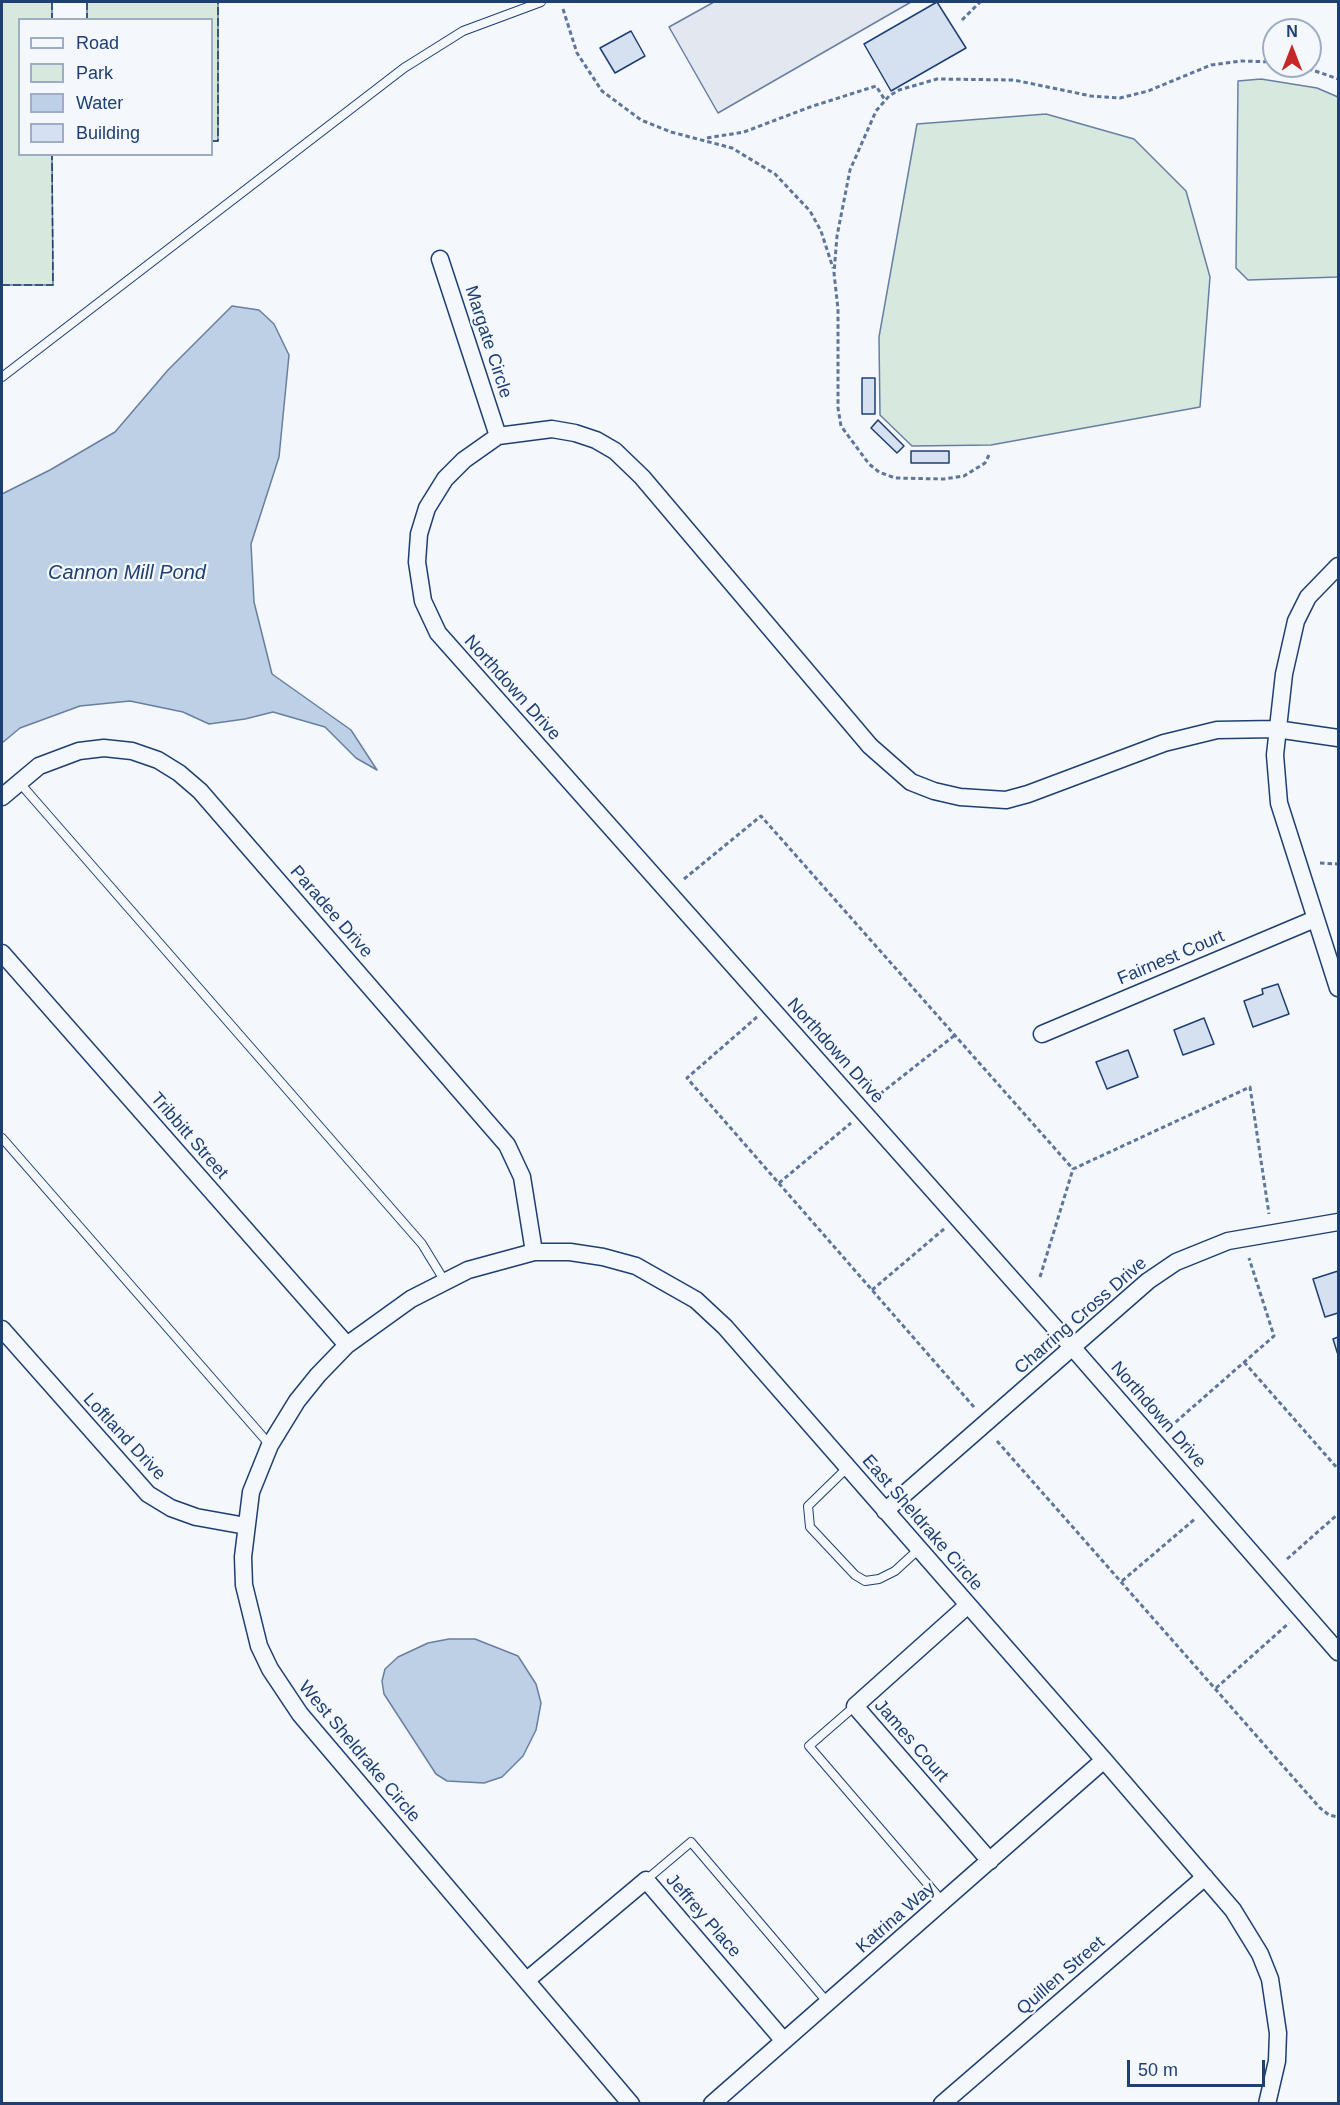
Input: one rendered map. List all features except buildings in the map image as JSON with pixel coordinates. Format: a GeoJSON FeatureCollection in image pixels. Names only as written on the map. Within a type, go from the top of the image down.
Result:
{"type":"FeatureCollection","features":[{"type":"Feature","properties":{"kind":"street","name":"Margate Circle"},"geometry":{"type":"LineString","coordinates":[[440,259],[498,436]]}},
{"type":"Feature","properties":{"kind":"street","name":"Northdown Drive"},"geometry":{"type":"LineString","coordinates":[[1338,738],[1276,729],[1245,728],[1192,734],[1028,794],[1005,800],[982,800],[934,791],[911,782],[870,746],[642,477],[615,452],[575,433],[552,429],[498,436],[464,460],[445,479],[427,508],[419,534],[417,562],[423,602],[438,633],[1073,1348],[1338,1652]]}},
{"type":"Feature","properties":{"kind":"street"},"geometry":{"type":"LineString","coordinates":[[1338,566],[1308,597],[1296,621],[1285,664],[1276,729],[1276,778],[1279,803],[1338,988]]}},
{"type":"Feature","properties":{"kind":"street","name":"Paradee Drive"},"geometry":{"type":"LineString","coordinates":[[2,797],[18,781],[39,766],[57,757],[79,751],[104,748],[132,751],[158,760],[179,773],[200,791],[507,1145],[522,1177],[534,1252]]}},
{"type":"Feature","properties":{"kind":"street","name":"Fairnest Court"},"geometry":{"type":"LineString","coordinates":[[1042,1034],[1315,919]]}},
{"type":"Feature","properties":{"kind":"street","name":"Tribbitt Street"},"geometry":{"type":"LineString","coordinates":[[2,953],[347,1345]]}},
{"type":"Feature","properties":{"kind":"street","name":"Charring Cross Drive"},"geometry":{"type":"LineString","coordinates":[[885,1511],[1148,1281],[1176,1262],[1228,1241],[1338,1222]]}},
{"type":"Feature","properties":{"kind":"street","name":"East Sheldrake Circle"},"geometry":{"type":"LineString","coordinates":[[347,1345],[411,1299],[444,1280],[498,1260],[534,1252],[592,1255],[636,1266],[696,1300],[725,1327],[1104,1760],[1205,1877],[1249,1933],[1270,1979],[1278,2033],[1277,2061],[1268,2103]]}},
{"type":"Feature","properties":{"kind":"street","name":"Loftland Drive"},"geometry":{"type":"LineString","coordinates":[[2,1329],[148,1494],[171,1508],[196,1517],[246,1526]]}},
{"type":"Feature","properties":{"kind":"street","name":"West Sheldrake Circle"},"geometry":{"type":"LineString","coordinates":[[347,1345],[297,1401],[270,1445],[251,1492],[243,1557],[250,1614],[260,1646],[284,1692],[300,1714],[631,2103]]}},
{"type":"Feature","properties":{"kind":"street","name":"James Court"},"geometry":{"type":"LineString","coordinates":[[968,1605],[855,1706],[990,1861]]}},
{"type":"Feature","properties":{"kind":"street","name":"Katrina Way"},"geometry":{"type":"LineString","coordinates":[[712,2103],[1104,1760]]}},
{"type":"Feature","properties":{"kind":"street","name":"Quillen Street"},"geometry":{"type":"LineString","coordinates":[[942,2103],[1205,1877]]}},
{"type":"Feature","properties":{"kind":"street","name":"Jeffrey Place"},"geometry":{"type":"LineString","coordinates":[[527,1980],[646,1880],[784,2041]]}},
{"type":"Feature","properties":{"kind":"lane"},"geometry":{"type":"LineString","coordinates":[[2,377],[412,63],[463,31],[541,2]]}},
{"type":"Feature","properties":{"kind":"lane"},"geometry":{"type":"LineString","coordinates":[[18,781],[422,1244],[444,1280]]}},
{"type":"Feature","properties":{"kind":"lane"},"geometry":{"type":"LineString","coordinates":[[2,1138],[270,1445]]}},
{"type":"Feature","properties":{"kind":"lane"},"geometry":{"type":"LineString","coordinates":[[847,1468],[808,1506],[810,1527],[855,1575],[865,1581],[879,1579],[895,1571],[919,1549]]}},
{"type":"Feature","properties":{"kind":"lane"},"geometry":{"type":"LineString","coordinates":[[855,1706],[809,1746],[943,1902]]}},
{"type":"Feature","properties":{"kind":"lane"},"geometry":{"type":"LineString","coordinates":[[646,1880],[691,1842],[828,2003]]}},
{"type":"Feature","properties":{"kind":"path"},"geometry":{"type":"LineString","coordinates":[[962,20],[980,2]]}},
{"type":"Feature","properties":{"kind":"path"},"geometry":{"type":"LineString","coordinates":[[563,9],[574,47],[602,91],[641,120],[671,132],[702,139],[746,154],[788,185],[810,211],[821,231],[834,273],[838,309],[839,418],[846,436],[860,454],[879,472],[902,479],[944,479],[964,476],[979,469],[989,454]]}},
{"type":"Feature","properties":{"kind":"path"},"geometry":{"type":"LineString","coordinates":[[834,273],[837,236],[850,170],[868,126],[885,100],[908,86],[922,81],[960,77],[1014,80],[1090,96],[1120,98],[1148,91],[1211,65],[1241,61],[1262,62]]}},
{"type":"Feature","properties":{"kind":"path"},"geometry":{"type":"LineString","coordinates":[[1322,73],[1338,79]]}},
{"type":"Feature","properties":{"kind":"path"},"geometry":{"type":"LineString","coordinates":[[702,139],[744,132],[810,107],[876,86],[885,100]]}},
{"type":"Feature","properties":{"kind":"path"},"geometry":{"type":"LineString","coordinates":[[684,879],[761,816],[1073,1169]]}},
{"type":"Feature","properties":{"kind":"path"},"geometry":{"type":"LineString","coordinates":[[1320,863],[1338,864]]}},
{"type":"Feature","properties":{"kind":"path"},"geometry":{"type":"LineString","coordinates":[[757,1017],[687,1078],[974,1407]]}},
{"type":"Feature","properties":{"kind":"path"},"geometry":{"type":"LineString","coordinates":[[880,1094],[955,1035]]}},
{"type":"Feature","properties":{"kind":"path"},"geometry":{"type":"LineString","coordinates":[[1040,1278],[1073,1169],[1250,1087],[1269,1214]]}},
{"type":"Feature","properties":{"kind":"path"},"geometry":{"type":"LineString","coordinates":[[779,1183],[850,1123]]}},
{"type":"Feature","properties":{"kind":"path"},"geometry":{"type":"LineString","coordinates":[[872,1290],[944,1229]]}},
{"type":"Feature","properties":{"kind":"path"},"geometry":{"type":"LineString","coordinates":[[1170,1427],[1274,1336],[1249,1258]]}},
{"type":"Feature","properties":{"kind":"path"},"geometry":{"type":"LineString","coordinates":[[1244,1362],[1338,1469]]}},
{"type":"Feature","properties":{"kind":"path"},"geometry":{"type":"LineString","coordinates":[[997,1441],[1320,1808],[1329,1815],[1338,1817]]}},
{"type":"Feature","properties":{"kind":"path"},"geometry":{"type":"LineString","coordinates":[[1287,1559],[1338,1514]]}},
{"type":"Feature","properties":{"kind":"path"},"geometry":{"type":"LineString","coordinates":[[1122,1581],[1196,1518]]}},
{"type":"Feature","properties":{"kind":"path"},"geometry":{"type":"LineString","coordinates":[[1216,1688],[1288,1623]]}},
{"type":"Feature","properties":{"kind":"green space"},"geometry":{"type":"Polygon","coordinates":[[[2,2],[52,2],[52,18],[18,18],[18,156],[52,156],[53,285],[2,285],[2,2]]]}},
{"type":"Feature","properties":{"kind":"green space"},"geometry":{"type":"Polygon","coordinates":[[[87,2],[218,2],[218,141],[213,141],[213,18],[87,18],[87,2]]]}},
{"type":"Feature","properties":{"kind":"green space"},"geometry":{"type":"Polygon","coordinates":[[[1261,79],[1317,88],[1338,97],[1338,277],[1248,280],[1236,268],[1238,81],[1261,79]]]}},
{"type":"Feature","properties":{"kind":"green space"},"geometry":{"type":"Polygon","coordinates":[[[1046,114],[1134,139],[1186,191],[1210,277],[1200,407],[991,445],[912,446],[880,415],[879,337],[917,124],[1046,114]]]}},
{"type":"Feature","properties":{"kind":"shaded area"},"geometry":{"type":"Polygon","coordinates":[[[714,2],[911,2],[718,113],[669,27],[714,2]]]}},
{"type":"Feature","properties":{"kind":"water","name":"Cannon Mill Pond"},"geometry":{"type":"Polygon","coordinates":[[[232,306],[259,310],[274,324],[289,355],[279,457],[251,544],[254,602],[272,674],[351,730],[377,770],[356,758],[325,727],[273,712],[209,724],[183,712],[130,701],[80,706],[20,728],[2,743],[2,494],[50,470],[115,432],[168,370],[232,306]]]}},
{"type":"Feature","properties":{"kind":"water"},"geometry":{"type":"Polygon","coordinates":[[[449,1639],[475,1639],[518,1656],[536,1684],[541,1703],[536,1730],[523,1756],[502,1777],[484,1783],[447,1781],[436,1774],[384,1694],[382,1681],[385,1669],[398,1657],[428,1643],[449,1639]]]}},
{"type":"Feature","properties":{"kind":"fence"},"geometry":{"type":"LineString","coordinates":[[52,2],[52,18]]}},
{"type":"Feature","properties":{"kind":"fence"},"geometry":{"type":"LineString","coordinates":[[87,2],[87,18]]}},
{"type":"Feature","properties":{"kind":"fence"},"geometry":{"type":"LineString","coordinates":[[213,141],[218,141],[218,2]]}},
{"type":"Feature","properties":{"kind":"fence"},"geometry":{"type":"LineString","coordinates":[[2,285],[53,285],[52,156]]}}]}
